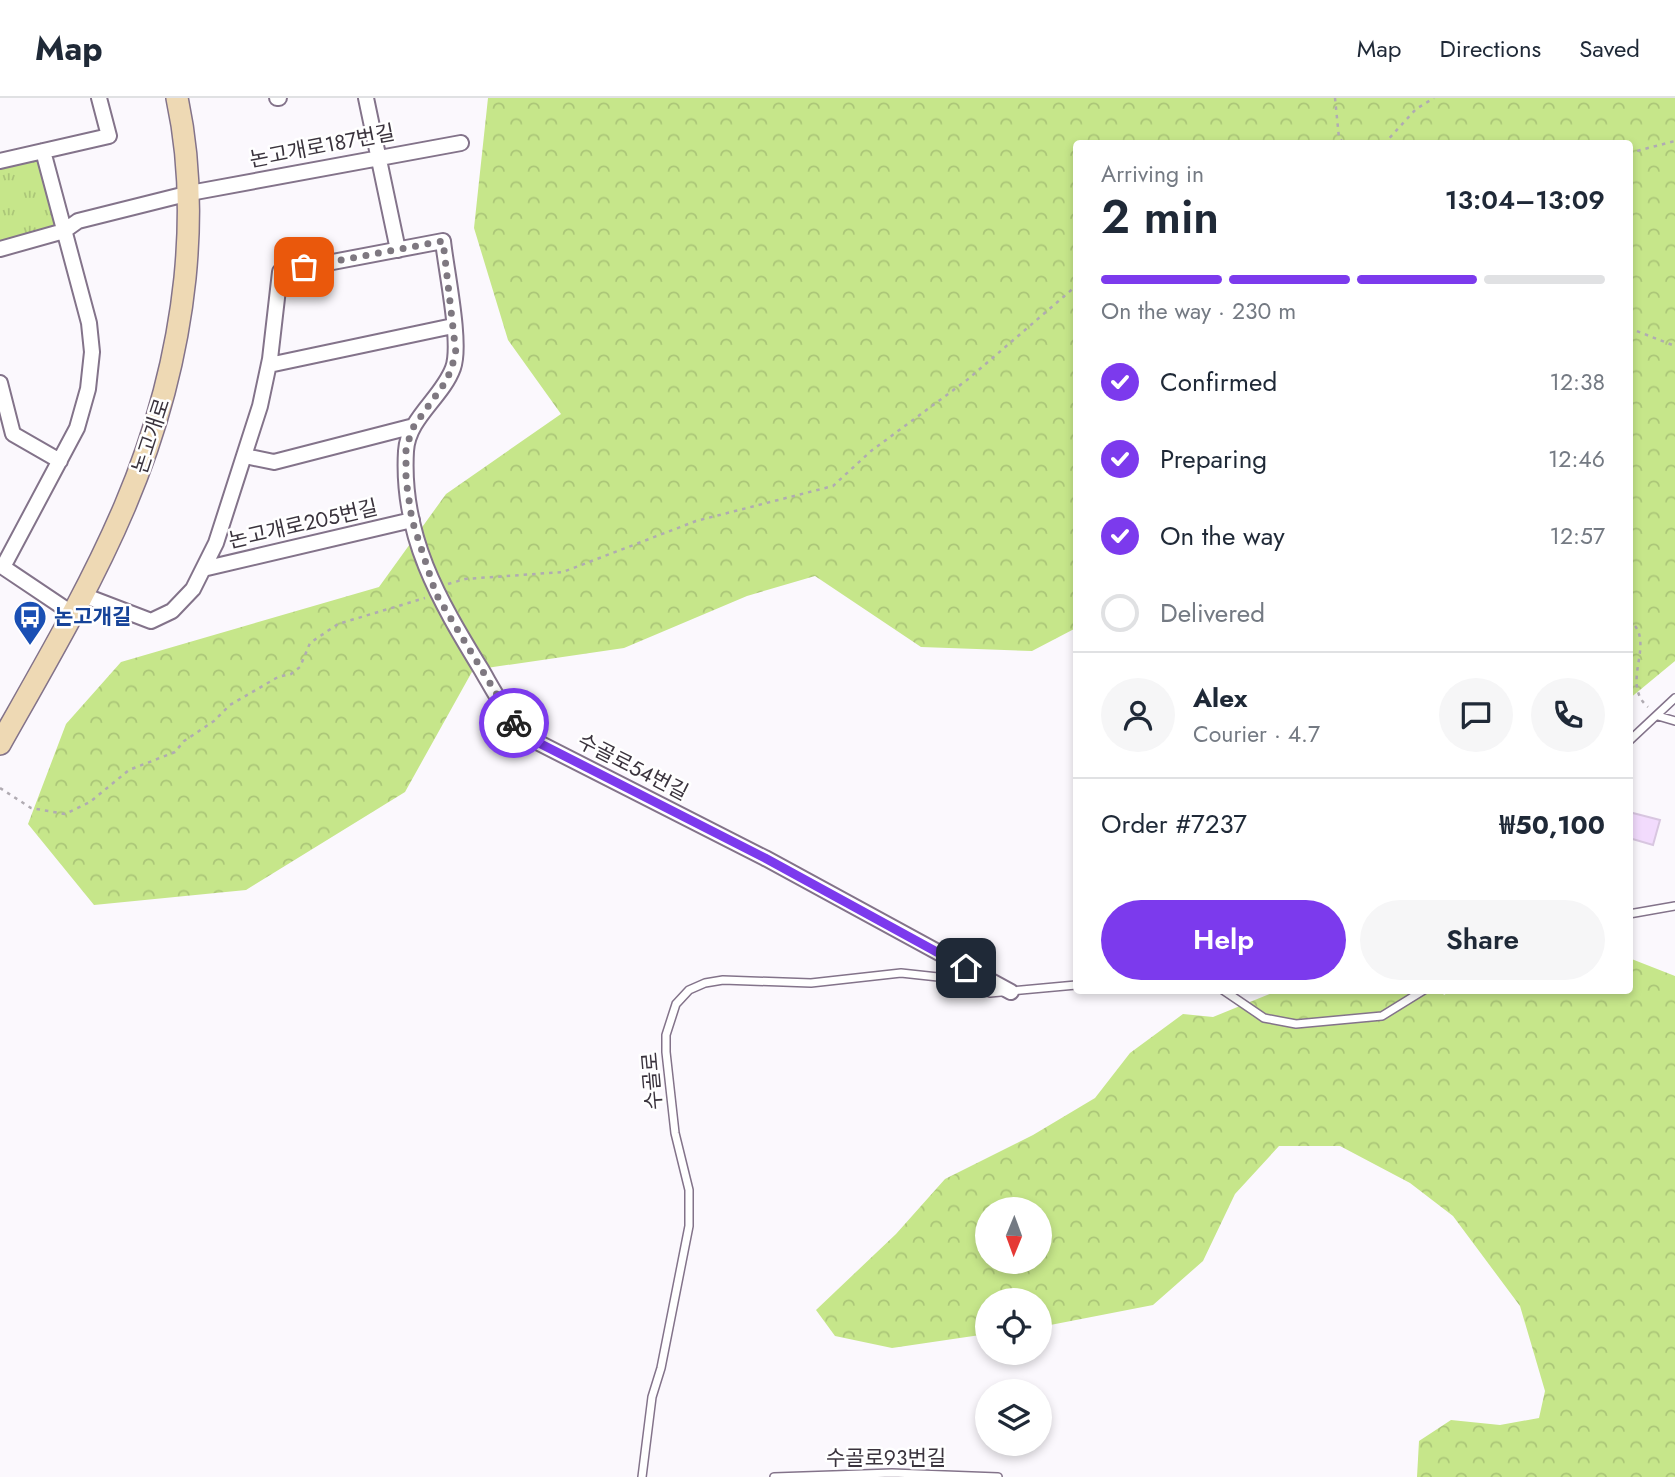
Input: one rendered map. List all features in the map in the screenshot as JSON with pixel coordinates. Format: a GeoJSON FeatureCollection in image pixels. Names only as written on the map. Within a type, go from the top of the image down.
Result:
{"type":"FeatureCollection","features":[{"type":"Feature","properties":{"kind":"main road","name":"논고개로"},"geometry":{"type":"LineString","coordinates":[[0,744],[110,545],[145,462],[168,385],[181,317],[190,192],[177,98]]}},
{"type":"Feature","properties":{"kind":"street"},"geometry":{"type":"LineString","coordinates":[[0,161],[108,136],[99,98]]}},
{"type":"Feature","properties":{"kind":"street"},"geometry":{"type":"LineString","coordinates":[[366,98],[398,250]]}},
{"type":"Feature","properties":{"kind":"street","name":"논고개로187번길"},"geometry":{"type":"LineString","coordinates":[[0,249],[64,231],[78,221],[190,192],[461,143]]}},
{"type":"Feature","properties":{"kind":"street"},"geometry":{"type":"LineString","coordinates":[[43,151],[89,323],[92,352],[88,389],[77,428],[1,566],[73,614]]}},
{"type":"Feature","properties":{"kind":"street","name":"논고개로205번길"},"geometry":{"type":"LineString","coordinates":[[83,595],[151,621],[172,611],[193,589],[216,544],[245,456],[269,365],[280,272],[443,241]]}},
{"type":"Feature","properties":{"kind":"street","name":"수골로54번길"},"geometry":{"type":"LineString","coordinates":[[443,241],[456,354],[453,367],[414,426],[406,447],[406,480],[412,520],[436,594],[510,719],[521,731],[765,858],[1011,992]]}},
{"type":"Feature","properties":{"kind":"street"},"geometry":{"type":"LineString","coordinates":[[269,365],[453,326]]}},
{"type":"Feature","properties":{"kind":"street"},"geometry":{"type":"LineString","coordinates":[[0,383],[13,434],[61,461]]}},
{"type":"Feature","properties":{"kind":"street"},"geometry":{"type":"LineString","coordinates":[[245,456],[274,462],[414,426]]}},
{"type":"Feature","properties":{"kind":"street","name":"논고개로205번길"},"geometry":{"type":"LineString","coordinates":[[203,569],[412,520]]}},
{"type":"Feature","properties":{"kind":"lane"},"geometry":{"type":"LineString","coordinates":[[1633,738],[1675,698]]}},
{"type":"Feature","properties":{"kind":"lane"},"geometry":{"type":"LineString","coordinates":[[1658,716],[1675,720]]}},
{"type":"Feature","properties":{"kind":"lane"},"geometry":{"type":"LineString","coordinates":[[1633,913],[1675,906]]}},
{"type":"Feature","properties":{"kind":"lane","name":"수골로"},"geometry":{"type":"LineString","coordinates":[[642,1477],[652,1397],[687,1243],[691,1207],[675,1133],[666,1052],[666,1035],[676,1004],[689,990],[705,983],[723,980],[811,983],[901,973],[938,977],[990,993],[1073,985]]}},
{"type":"Feature","properties":{"kind":"lane"},"geometry":{"type":"LineString","coordinates":[[1229,994],[1264,1018],[1296,1024],[1382,1016],[1418,994]]}},
{"type":"Feature","properties":{"kind":"lane","name":"수골로93번길"},"geometry":{"type":"LineString","coordinates":[[774,1477],[998,1477]]}},
{"type":"Feature","properties":{"kind":"path"},"geometry":{"type":"LineString","coordinates":[[1335,98],[1341,140]]}},
{"type":"Feature","properties":{"kind":"path"},"geometry":{"type":"LineString","coordinates":[[1388,140],[1416,109],[1434,98]]}},
{"type":"Feature","properties":{"kind":"path"},"geometry":{"type":"LineString","coordinates":[[1633,152],[1675,141]]}},
{"type":"Feature","properties":{"kind":"path"},"geometry":{"type":"LineString","coordinates":[[0,788],[18,797],[31,808],[65,814],[90,802],[129,770],[175,752],[184,741],[214,721],[230,705],[278,677],[291,674],[300,667],[310,643],[338,624],[436,594],[443,586],[465,579],[563,572],[696,521],[833,486],[871,451],[967,380],[1073,289]]}},
{"type":"Feature","properties":{"kind":"path"},"geometry":{"type":"LineString","coordinates":[[1633,330],[1675,346]]}},
{"type":"Feature","properties":{"kind":"path"},"geometry":{"type":"LineString","coordinates":[[1633,623],[1638,626],[1642,637],[1635,665],[1638,694],[1642,702],[1658,716]]}},
{"type":"Feature","properties":{"kind":"green space"},"geometry":{"type":"Polygon","coordinates":[[[488,98],[1675,98],[1675,661],[1633,696],[1633,140],[1073,140],[1073,630],[1032,651],[921,647],[815,576],[747,596],[624,648],[473,670],[405,792],[246,890],[94,905],[28,824],[66,724],[121,662],[379,587],[446,494],[561,414],[508,340],[474,228],[488,98]]]}},
{"type":"Feature","properties":{"kind":"green space"},"geometry":{"type":"Polygon","coordinates":[[[38,159],[57,226],[0,243],[0,168],[38,159]]]}},
{"type":"Feature","properties":{"kind":"green space"},"geometry":{"type":"Polygon","coordinates":[[[1633,960],[1675,976],[1675,1477],[1417,1477],[1419,1441],[1451,1420],[1500,1425],[1539,1418],[1545,1391],[1520,1306],[1453,1216],[1410,1183],[1340,1146],[1279,1146],[1235,1194],[1203,1261],[1153,1305],[1052,1325],[1052,1288],[975,1288],[975,1336],[892,1348],[835,1336],[816,1310],[896,1234],[945,1179],[1033,1135],[1095,1098],[1130,1053],[1183,1014],[1213,1017],[1270,994],[1633,994],[1633,960]]]}},
{"type":"Feature","properties":{"kind":"building"},"geometry":{"type":"Polygon","coordinates":[[[1633,813],[1660,820],[1653,845],[1633,839],[1633,813]]]}},
{"type":"Feature","properties":{"kind":"way so far"},"geometry":{"type":"LineString","coordinates":[[304,267],[443,241],[456,354],[447,380],[414,426],[406,447],[406,480],[413,527],[436,594],[514,723]]}},
{"type":"Feature","properties":{"kind":"place","name":"논고개길"},"geometry":{"type":"Point","coordinates":[30,647]}},
{"type":"Feature","properties":{"kind":"route"},"geometry":{"type":"LineString","coordinates":[[514,723],[539,743],[765,858],[966,968]]}}]}
